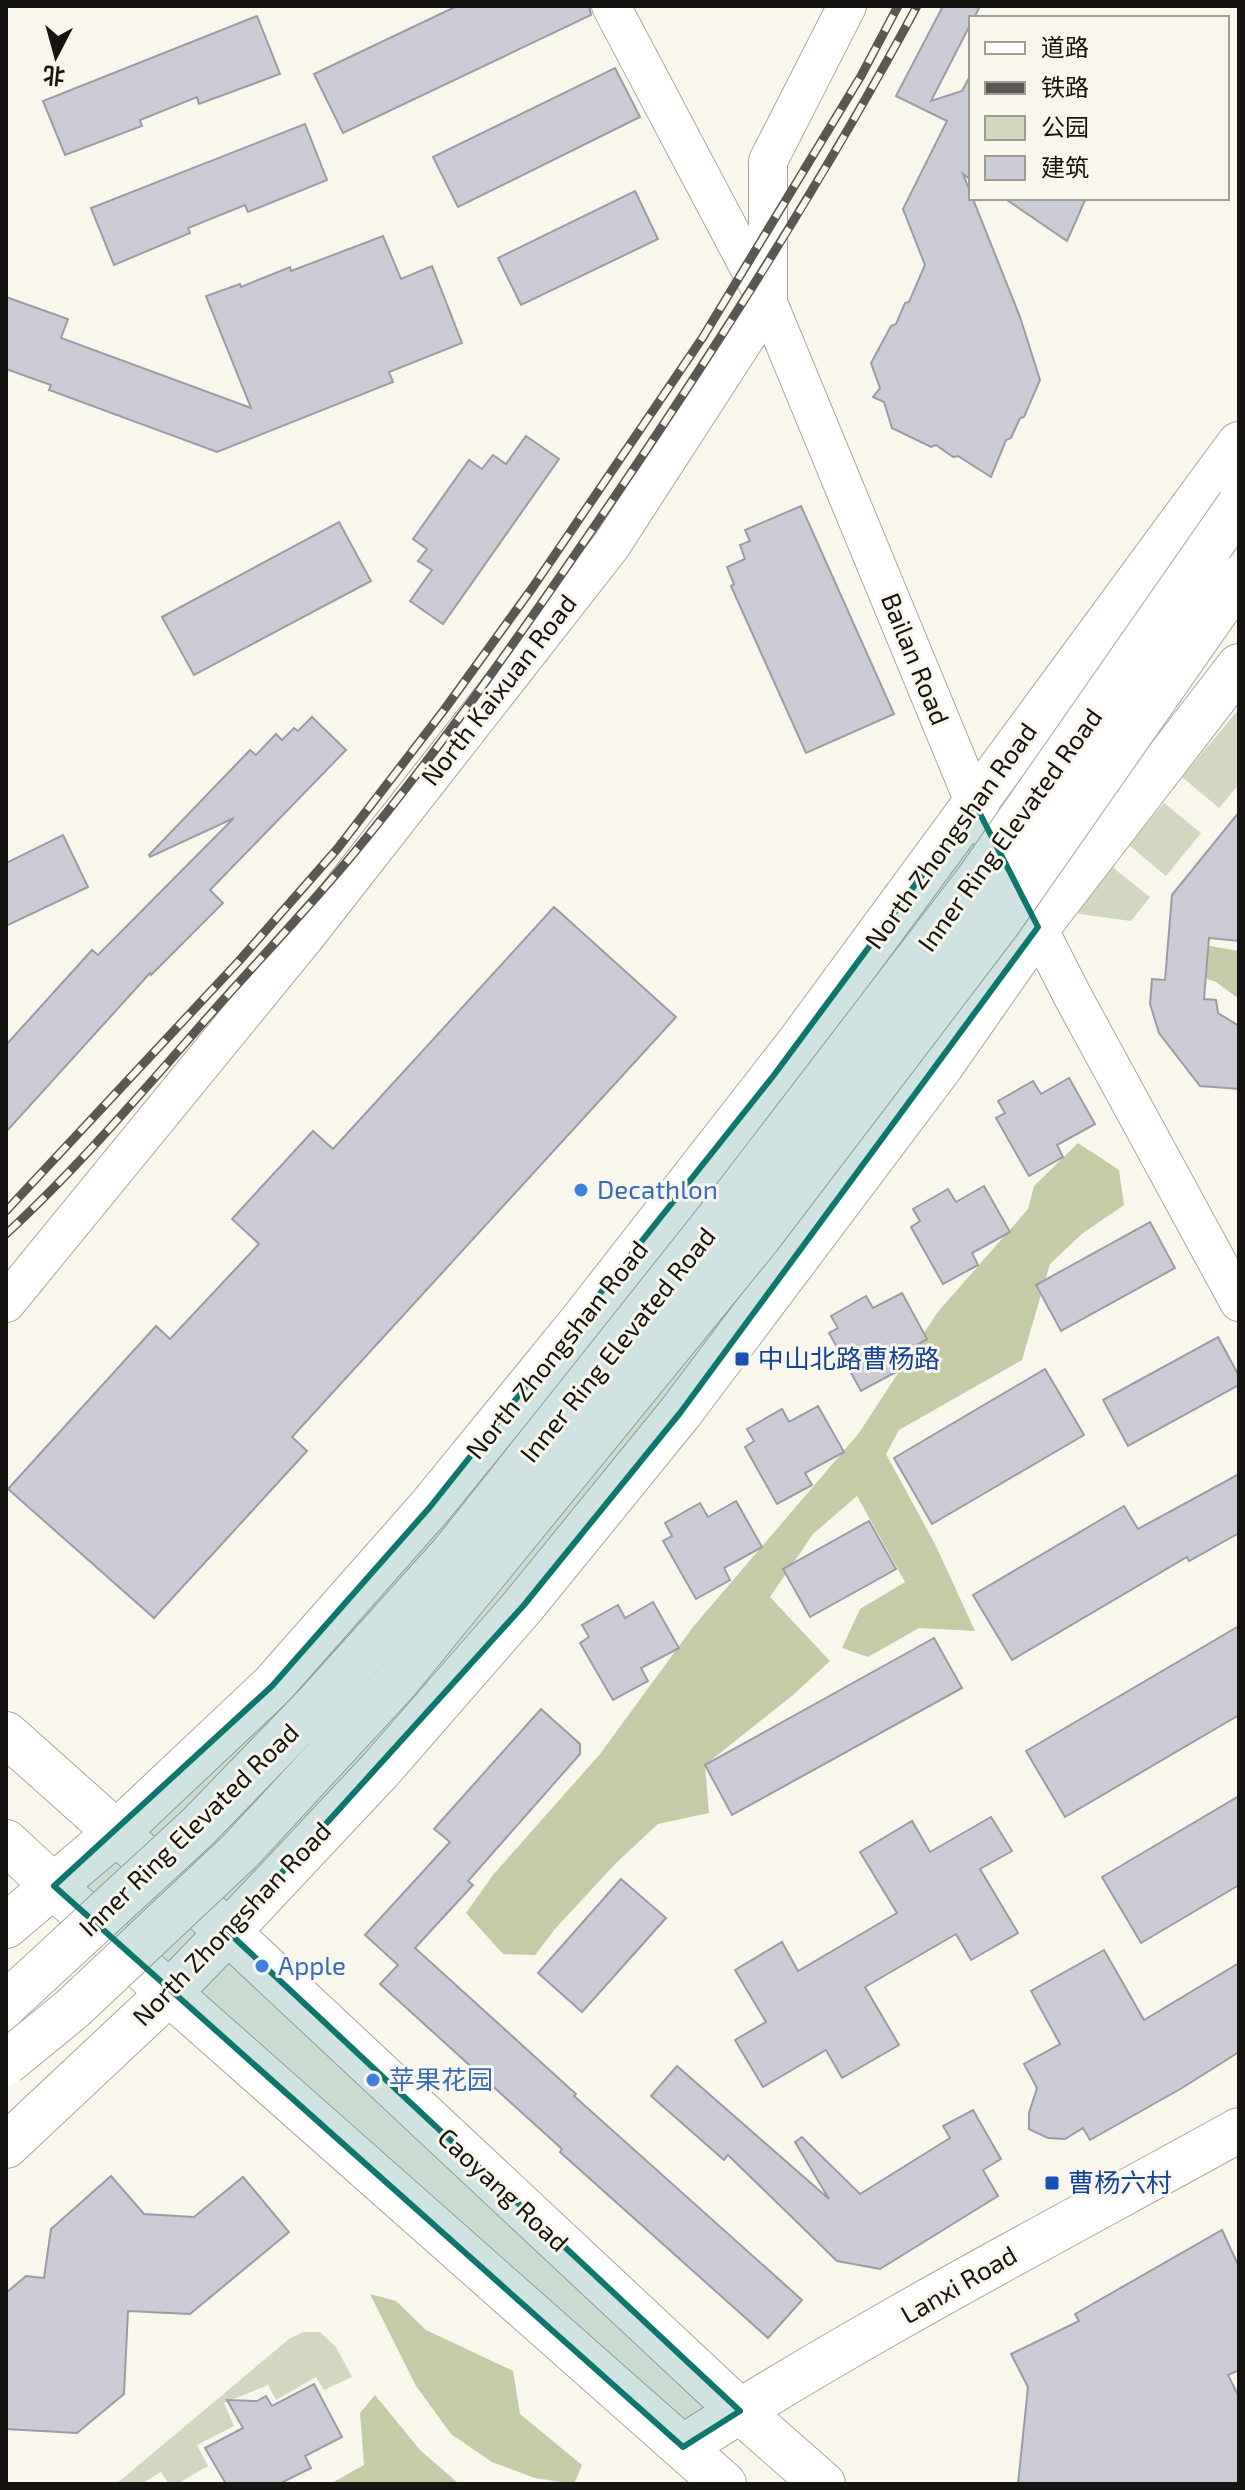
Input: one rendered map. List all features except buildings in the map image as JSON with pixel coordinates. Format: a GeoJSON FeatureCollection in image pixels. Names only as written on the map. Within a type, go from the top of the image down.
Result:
{"type":"FeatureCollection","features":[{"type":"Feature","properties":{"kind":"main road","name":"North Zhongshan Road"},"geometry":{"type":"LineString","coordinates":[[6,1926],[116,1833],[272,1686],[430,1507],[581,1322],[782,1064],[1239,444]]}},
{"type":"Feature","properties":{"kind":"main road","name":"Inner Ring Elevated Road"},"geometry":{"type":"LineString","coordinates":[[6,2004],[198,1827],[318,1703],[452,1554],[718,1219],[977,881],[1239,505]]}},
{"type":"Feature","properties":{"kind":"main road","name":"Inner Ring Elevated Road"},"geometry":{"type":"LineString","coordinates":[[6,2063],[72,2009],[240,1851],[397,1681],[759,1237],[998,923],[1239,578]]}},
{"type":"Feature","properties":{"kind":"main road","name":"North Zhongshan Road"},"geometry":{"type":"LineString","coordinates":[[6,2146],[169,1993],[228,1932],[381,1769],[494,1640],[670,1425],[941,1066],[1038,927],[1239,666]]}},
{"type":"Feature","properties":{"kind":"main road","name":"Caoyang Road"},"geometry":{"type":"LineString","coordinates":[[6,1734],[228,1932],[740,2411],[823,2484]]}},
{"type":"Feature","properties":{"kind":"main road"},"geometry":{"type":"LineString","coordinates":[[6,1842],[169,1993],[724,2484]]}},
{"type":"Feature","properties":{"kind":"main road","name":"Lanxi Road"},"geometry":{"type":"LineString","coordinates":[[683,2447],[740,2411],[1016,2253],[1239,2130]]}},
{"type":"Feature","properties":{"kind":"street","name":"Bailan Road"},"geometry":{"type":"LineString","coordinates":[[611,6],[768,303],[975,804],[1079,1009],[1239,1302]]}},
{"type":"Feature","properties":{"kind":"street"},"geometry":{"type":"LineString","coordinates":[[768,303],[768,161],[847,6]]}},
{"type":"Feature","properties":{"kind":"street","name":"North Kaixuan Road"},"geometry":{"type":"LineString","coordinates":[[6,1303],[306,936],[611,546],[768,303]]}},
{"type":"Feature","properties":{"kind":"highlighted area"},"geometry":{"type":"Polygon","coordinates":[[[975,804],[1038,927],[680,1413],[524,1605],[228,1932],[740,2411],[683,2447],[54,1886],[272,1686],[430,1507],[774,1075],[975,804]]]}},
{"type":"Feature","properties":{"kind":"green space"},"geometry":{"type":"Polygon","coordinates":[[[1239,709],[1239,784],[1219,808],[1182,777],[1239,709]]]}},
{"type":"Feature","properties":{"kind":"green space"},"geometry":{"type":"Polygon","coordinates":[[[1164,803],[1201,833],[1166,876],[1129,845],[1164,803]]]}},
{"type":"Feature","properties":{"kind":"green space"},"geometry":{"type":"Polygon","coordinates":[[[1112,867],[1150,897],[1131,921],[1079,914],[1077,910],[1112,867]]]}},
{"type":"Feature","properties":{"kind":"green space"},"geometry":{"type":"Polygon","coordinates":[[[1204,945],[1239,951],[1239,999],[1216,982],[1193,974],[1204,945]]]}},
{"type":"Feature","properties":{"kind":"green space"},"geometry":{"type":"Polygon","coordinates":[[[1078,1143],[1119,1170],[1124,1205],[1083,1233],[1050,1264],[1022,1360],[899,1430],[886,1454],[936,1546],[975,1631],[919,1628],[868,1657],[842,1648],[860,1609],[905,1582],[857,1496],[813,1534],[770,1597],[830,1661],[793,1695],[705,1765],[709,1813],[658,1824],[616,1863],[535,1955],[503,1954],[466,1913],[493,1875],[600,1754],[693,1627],[859,1433],[937,1313],[1028,1209],[1034,1186],[1078,1143]]]}},
{"type":"Feature","properties":{"kind":"green space"},"geometry":{"type":"Polygon","coordinates":[[[370,2294],[396,2301],[426,2330],[513,2371],[520,2414],[582,2465],[574,2484],[535,2478],[492,2462],[451,2434],[416,2386],[370,2294]]]}},
{"type":"Feature","properties":{"kind":"green space"},"geometry":{"type":"Polygon","coordinates":[[[303,2332],[320,2332],[336,2347],[352,2377],[324,2390],[316,2377],[276,2400],[268,2385],[224,2403],[234,2426],[197,2445],[208,2466],[177,2484],[169,2484],[161,2472],[141,2484],[116,2484],[289,2339],[303,2332]]]}},
{"type":"Feature","properties":{"kind":"green space"},"geometry":{"type":"Polygon","coordinates":[[[375,2395],[420,2450],[459,2484],[330,2484],[364,2465],[360,2413],[375,2395]]]}},
{"type":"Feature","properties":{"kind":"railway"},"geometry":{"type":"LineString","coordinates":[[6,1211],[239,961],[338,848],[444,710],[533,587],[703,337],[861,76],[898,6]]}},
{"type":"Feature","properties":{"kind":"railway"},"geometry":{"type":"LineString","coordinates":[[6,1234],[87,1152],[316,897],[385,815],[454,724],[586,539],[736,313],[847,131],[917,6]]}},
{"type":"Feature","properties":{"kind":"place","name":"Decathlon"},"geometry":{"type":"Point","coordinates":[581,1190]}},
{"type":"Feature","properties":{"kind":"place","name":"中山北路曹杨路"},"geometry":{"type":"Point","coordinates":[742,1359]}},
{"type":"Feature","properties":{"kind":"place","name":"Apple"},"geometry":{"type":"Point","coordinates":[262,1966]}},
{"type":"Feature","properties":{"kind":"place","name":"苹果花园"},"geometry":{"type":"Point","coordinates":[373,2080]}},
{"type":"Feature","properties":{"kind":"place","name":"曹杨六村"},"geometry":{"type":"Point","coordinates":[1052,2183]}}]}
